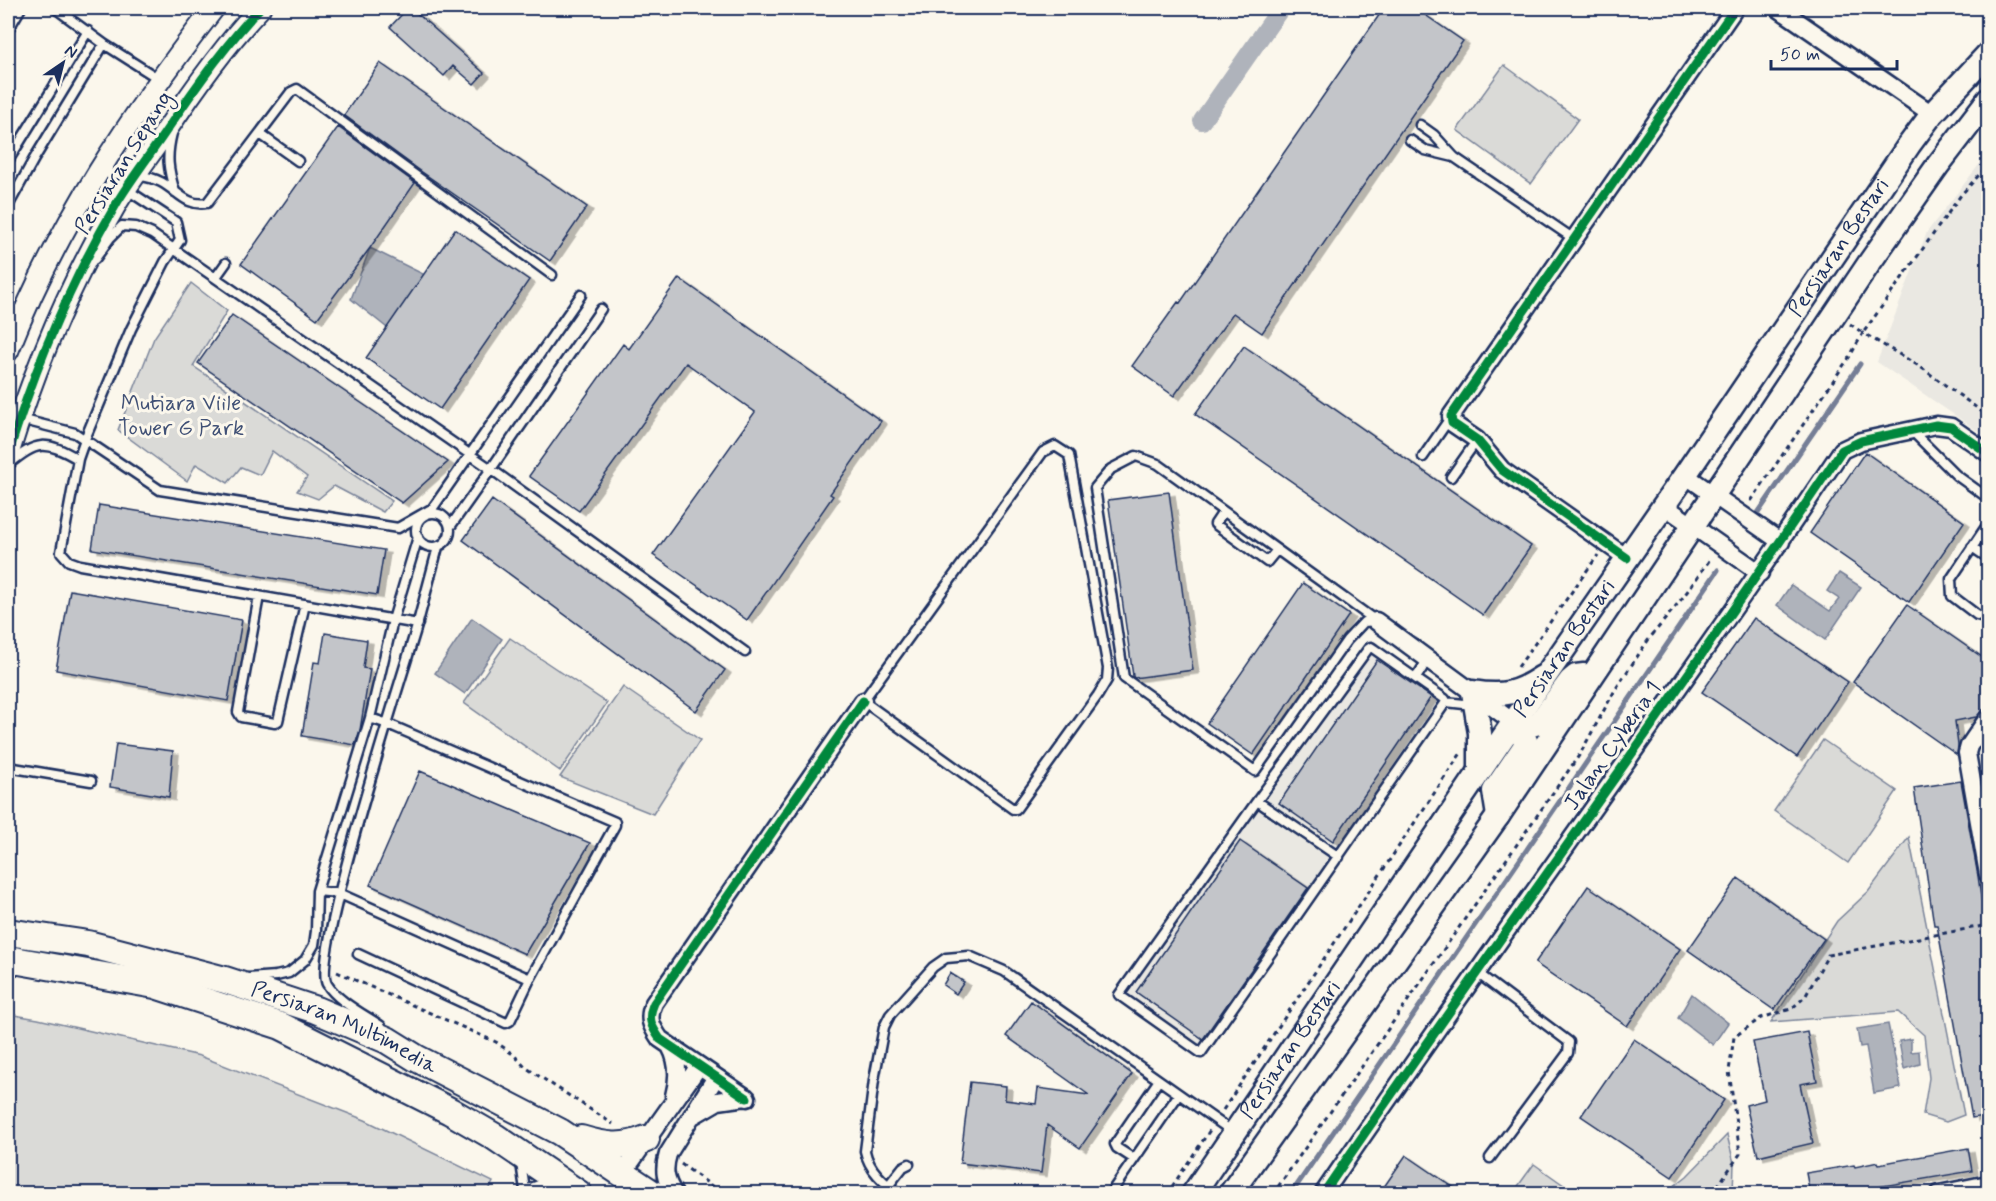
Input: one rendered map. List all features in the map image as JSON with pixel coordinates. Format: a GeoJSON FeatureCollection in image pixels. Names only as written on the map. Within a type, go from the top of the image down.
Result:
{"type":"FeatureCollection","features":[{"type":"Feature","properties":{"kind":"main road","name":"Persiaran Bestari"},"geometry":{"type":"LineString","coordinates":[[1193,1194],[1225,1127],[1480,771],[1932,114],[1989,54]]}},
{"type":"Feature","properties":{"kind":"main road","name":"Persiaran Bestari"},"geometry":{"type":"LineString","coordinates":[[1230,1194],[1498,816],[1938,165],[1989,100]]}},
{"type":"Feature","properties":{"kind":"main road"},"geometry":{"type":"LineString","coordinates":[[1480,771],[1480,734],[1474,699],[1518,692],[1548,673]]}},
{"type":"Feature","properties":{"kind":"main road"},"geometry":{"type":"LineString","coordinates":[[1514,722],[1532,725],[1539,723],[1570,681],[1576,676],[1594,673]]}},
{"type":"Feature","properties":{"kind":"main road"},"geometry":{"type":"LineString","coordinates":[[1498,816],[1494,791],[1526,741],[1514,722]]}},
{"type":"Feature","properties":{"kind":"main road"},"geometry":{"type":"LineString","coordinates":[[8,915],[88,944]]}},
{"type":"Feature","properties":{"kind":"main road","name":"Persiaran Multimedia"},"geometry":{"type":"LineString","coordinates":[[8,933],[88,944],[225,980],[316,1010],[387,1040],[416,1058],[560,1132],[619,1183],[653,1194]]}},
{"type":"Feature","properties":{"kind":"main road","name":"Persiaran Multimedia"},"geometry":{"type":"LineString","coordinates":[[13,961],[155,986],[281,1026],[450,1111],[516,1151],[564,1186]]}},
{"type":"Feature","properties":{"kind":"main road"},"geometry":{"type":"LineString","coordinates":[[560,1132],[614,1147],[634,1145],[646,1139]]}},
{"type":"Feature","properties":{"kind":"street","name":"Persiaran Sepang"},"geometry":{"type":"LineString","coordinates":[[8,351],[61,236],[83,195],[159,79],[214,8]]}},
{"type":"Feature","properties":{"kind":"street","name":"Persiaran Sepang"},"geometry":{"type":"LineString","coordinates":[[8,455],[19,418],[53,332],[83,267],[131,182],[176,115],[215,62],[260,8]]}},
{"type":"Feature","properties":{"kind":"street"},"geometry":{"type":"LineString","coordinates":[[1627,558],[1502,470],[1477,440],[1452,423],[1451,417],[1735,8]]}},
{"type":"Feature","properties":{"kind":"street"},"geometry":{"type":"LineString","coordinates":[[1778,8],[1932,114]]}},
{"type":"Feature","properties":{"kind":"street","name":"Jalan Cyberia 1"},"geometry":{"type":"LineString","coordinates":[[1323,1194],[1476,972],[1760,573],[1842,450],[1861,441],[1936,425],[1951,428],[1989,453]]}},
{"type":"Feature","properties":{"kind":"street"},"geometry":{"type":"LineString","coordinates":[[1685,475],[1781,542]]}},
{"type":"Feature","properties":{"kind":"street"},"geometry":{"type":"LineString","coordinates":[[1664,505],[1760,573]]}},
{"type":"Feature","properties":{"kind":"street"},"geometry":{"type":"LineString","coordinates":[[1376,621],[1428,659],[1474,699],[1514,722]]}},
{"type":"Feature","properties":{"kind":"street"},"geometry":{"type":"LineString","coordinates":[[686,1124],[697,1112],[717,1101],[747,1098],[660,1039],[651,1025],[650,1012],[862,701]]}},
{"type":"Feature","properties":{"kind":"street"},"geometry":{"type":"LineString","coordinates":[[1989,718],[1969,746],[1967,753],[1989,874]]}},
{"type":"Feature","properties":{"kind":"street"},"geometry":{"type":"LineString","coordinates":[[669,1045],[674,1054],[678,1075],[670,1106]]}},
{"type":"Feature","properties":{"kind":"street"},"geometry":{"type":"LineString","coordinates":[[619,1183],[646,1139],[699,1066]]}},
{"type":"Feature","properties":{"kind":"street"},"geometry":{"type":"LineString","coordinates":[[674,1194],[667,1183],[664,1166],[668,1154],[716,1077]]}},
{"type":"Feature","properties":{"kind":"street"},"geometry":{"type":"LineString","coordinates":[[1939,1194],[1989,1184]]}},
{"type":"Feature","properties":{"kind":"lane"},"geometry":{"type":"LineString","coordinates":[[8,30],[21,8]]}},
{"type":"Feature","properties":{"kind":"lane"},"geometry":{"type":"LineString","coordinates":[[55,8],[104,44],[159,79]]}},
{"type":"Feature","properties":{"kind":"lane"},"geometry":{"type":"LineString","coordinates":[[8,161],[88,31]]}},
{"type":"Feature","properties":{"kind":"lane"},"geometry":{"type":"LineString","coordinates":[[8,206],[104,44]]}},
{"type":"Feature","properties":{"kind":"lane"},"geometry":{"type":"LineString","coordinates":[[131,182],[149,178],[161,182],[198,205],[207,203],[291,92],[297,89],[552,275]]}},
{"type":"Feature","properties":{"kind":"lane"},"geometry":{"type":"LineString","coordinates":[[175,192],[167,159],[176,115]]}},
{"type":"Feature","properties":{"kind":"lane"},"geometry":{"type":"LineString","coordinates":[[1420,125],[1434,135],[1454,157],[1575,239]]}},
{"type":"Feature","properties":{"kind":"lane"},"geometry":{"type":"LineString","coordinates":[[260,134],[298,161]]}},
{"type":"Feature","properties":{"kind":"lane"},"geometry":{"type":"LineString","coordinates":[[1410,140],[1425,150],[1454,157]]}},
{"type":"Feature","properties":{"kind":"lane"},"geometry":{"type":"LineString","coordinates":[[97,173],[131,182],[176,222],[180,240],[165,262],[131,329],[85,439],[78,459],[61,552],[69,561],[418,624]]}},
{"type":"Feature","properties":{"kind":"lane"},"geometry":{"type":"LineString","coordinates":[[83,267],[95,260],[110,238],[122,226],[136,227],[152,234],[470,454],[745,652]]}},
{"type":"Feature","properties":{"kind":"lane"},"geometry":{"type":"LineString","coordinates":[[216,277],[226,263]]}},
{"type":"Feature","properties":{"kind":"lane"},"geometry":{"type":"LineString","coordinates":[[186,970],[217,976],[247,978],[276,976],[289,973],[305,960],[314,945],[317,891],[370,718],[393,620],[418,537],[418,524],[430,511],[581,295]]}},
{"type":"Feature","properties":{"kind":"lane"},"geometry":{"type":"LineString","coordinates":[[8,303],[22,318]]}},
{"type":"Feature","properties":{"kind":"lane"},"geometry":{"type":"LineString","coordinates":[[418,537],[428,546],[438,547],[449,537],[450,527],[601,309]]}},
{"type":"Feature","properties":{"kind":"lane"},"geometry":{"type":"LineString","coordinates":[[1423,457],[1451,417]]}},
{"type":"Feature","properties":{"kind":"lane"},"geometry":{"type":"LineString","coordinates":[[19,418],[67,430],[85,439],[160,490],[398,528],[430,511]]}},
{"type":"Feature","properties":{"kind":"lane"},"geometry":{"type":"LineString","coordinates":[[1911,431],[1956,475],[1989,498]]}},
{"type":"Feature","properties":{"kind":"lane"},"geometry":{"type":"LineString","coordinates":[[1451,477],[1477,440]]}},
{"type":"Feature","properties":{"kind":"lane"},"geometry":{"type":"LineString","coordinates":[[8,465],[26,449],[42,445],[58,447],[78,459]]}},
{"type":"Feature","properties":{"kind":"lane"},"geometry":{"type":"LineString","coordinates":[[1055,446],[1069,455],[1108,668],[1107,680],[1016,809],[1010,807],[862,701],[1042,452],[1055,446]]}},
{"type":"Feature","properties":{"kind":"lane"},"geometry":{"type":"LineString","coordinates":[[1136,456],[1158,464],[1376,621],[1364,622],[1347,640],[1255,771],[1124,678],[1095,488],[1111,470],[1136,456]]}},
{"type":"Feature","properties":{"kind":"lane"},"geometry":{"type":"LineString","coordinates":[[430,511],[432,514],[441,516],[450,527]]}},
{"type":"Feature","properties":{"kind":"lane"},"geometry":{"type":"LineString","coordinates":[[1223,512],[1215,524],[1267,562],[1276,550]]}},
{"type":"Feature","properties":{"kind":"lane"},"geometry":{"type":"LineString","coordinates":[[1989,524],[1951,579],[1952,596],[1977,615],[1989,618]]}},
{"type":"Feature","properties":{"kind":"lane"},"geometry":{"type":"LineString","coordinates":[[416,1058],[411,1049],[395,1034],[344,1002],[327,984],[325,966],[338,893],[418,624],[438,547]]}},
{"type":"Feature","properties":{"kind":"lane"},"geometry":{"type":"LineString","coordinates":[[1972,547],[1989,558]]}},
{"type":"Feature","properties":{"kind":"lane"},"geometry":{"type":"LineString","coordinates":[[259,596],[238,712],[241,717],[252,719],[275,723],[278,721],[304,604]]}},
{"type":"Feature","properties":{"kind":"lane"},"geometry":{"type":"LineString","coordinates":[[1446,702],[1445,699],[1374,649],[1371,647],[1368,649],[1119,995],[1201,1053],[1446,702],[1474,699]]}},
{"type":"Feature","properties":{"kind":"lane"},"geometry":{"type":"LineString","coordinates":[[1416,678],[1428,659]]}},
{"type":"Feature","properties":{"kind":"lane"},"geometry":{"type":"LineString","coordinates":[[358,954],[506,1023],[510,1021],[530,979],[615,825],[615,822],[370,718]]}},
{"type":"Feature","properties":{"kind":"lane"},"geometry":{"type":"LineString","coordinates":[[8,767],[91,781]]}},
{"type":"Feature","properties":{"kind":"lane"},"geometry":{"type":"LineString","coordinates":[[1257,801],[1339,857]]}},
{"type":"Feature","properties":{"kind":"lane"},"geometry":{"type":"LineString","coordinates":[[317,891],[338,893],[530,979]]}},
{"type":"Feature","properties":{"kind":"lane"},"geometry":{"type":"LineString","coordinates":[[899,1194],[888,1186],[872,1168],[865,1151],[874,1080],[884,1027],[890,1015],[933,967],[946,958],[969,956],[1004,970],[1225,1127]]}},
{"type":"Feature","properties":{"kind":"lane"},"geometry":{"type":"LineString","coordinates":[[1476,972],[1569,1042],[1568,1053],[1490,1158]]}},
{"type":"Feature","properties":{"kind":"lane"},"geometry":{"type":"LineString","coordinates":[[1134,1159],[1117,1148],[1115,1144],[1159,1080]]}},
{"type":"Feature","properties":{"kind":"lane"},"geometry":{"type":"LineString","coordinates":[[1110,1194],[1179,1094]]}},
{"type":"Feature","properties":{"kind":"lane"},"geometry":{"type":"LineString","coordinates":[[516,1151],[522,1166],[524,1192],[564,1186]]}},
{"type":"Feature","properties":{"kind":"lane"},"geometry":{"type":"LineString","coordinates":[[888,1186],[903,1167],[909,1164]]}},
{"type":"Feature","properties":{"kind":"path"},"geometry":{"type":"LineString","coordinates":[[1742,514],[1850,356],[1863,333],[1961,195],[1989,165]]}},
{"type":"Feature","properties":{"kind":"path"},"geometry":{"type":"LineString","coordinates":[[1835,315],[1919,366],[1989,416]]}},
{"type":"Feature","properties":{"kind":"path"},"geometry":{"type":"LineString","coordinates":[[1505,694],[1507,684],[1605,543]]}},
{"type":"Feature","properties":{"kind":"path"},"geometry":{"type":"LineString","coordinates":[[1273,1194],[1580,754],[1615,690],[1649,639],[1684,596],[1720,545]]}},
{"type":"Feature","properties":{"kind":"path"},"geometry":{"type":"LineString","coordinates":[[1167,1194],[1225,1127],[1470,740],[1480,734]]}},
{"type":"Feature","properties":{"kind":"path"},"geometry":{"type":"LineString","coordinates":[[1712,1194],[1740,1154],[1729,1071],[1734,1037],[1761,1018],[1791,1009],[1805,997],[1828,955],[1989,925]]}},
{"type":"Feature","properties":{"kind":"path"},"geometry":{"type":"LineString","coordinates":[[325,966],[496,1042],[514,1055],[525,1067],[555,1087],[613,1124],[646,1139]]}},
{"type":"Feature","properties":{"kind":"path"},"geometry":{"type":"LineString","coordinates":[[668,1154],[723,1194]]}},
{"type":"Feature","properties":{"kind":"shaded area"},"geometry":{"type":"Polygon","coordinates":[[[1988,153],[1988,438],[1877,362],[1927,232],[1988,153]]]}},
{"type":"Feature","properties":{"kind":"shaded area"},"geometry":{"type":"Polygon","coordinates":[[[370,248],[435,280],[391,331],[351,299],[370,248]]]}},
{"type":"Feature","properties":{"kind":"shaded area"},"geometry":{"type":"Polygon","coordinates":[[[1839,573],[1861,587],[1825,640],[1777,605],[1791,585],[1830,611],[1839,599],[1827,591],[1839,573]]]}},
{"type":"Feature","properties":{"kind":"shaded area"},"geometry":{"type":"Polygon","coordinates":[[[472,618],[502,639],[465,694],[435,673],[472,618]]]}},
{"type":"Feature","properties":{"kind":"shaded area"},"geometry":{"type":"Polygon","coordinates":[[[1371,652],[1441,702],[1200,1046],[1124,994],[1371,652]]]}},
{"type":"Feature","properties":{"kind":"shaded area"},"geometry":{"type":"Polygon","coordinates":[[[1692,994],[1728,1023],[1713,1045],[1678,1018],[1692,994]]]}},
{"type":"Feature","properties":{"kind":"shaded area"},"geometry":{"type":"Polygon","coordinates":[[[1888,1024],[1901,1088],[1874,1093],[1866,1046],[1860,1047],[1857,1029],[1888,1024]]]}},
{"type":"Feature","properties":{"kind":"shaded area"},"geometry":{"type":"Polygon","coordinates":[[[1911,1039],[1911,1052],[1919,1051],[1920,1064],[1904,1069],[1899,1041],[1911,1039]]]}},
{"type":"Feature","properties":{"kind":"green space"},"geometry":{"type":"Polygon","coordinates":[[[1504,65],[1578,119],[1531,184],[1457,130],[1504,65]]]}},
{"type":"Feature","properties":{"kind":"green space","name":"Mutiara Viile Tower G Park"},"geometry":{"type":"Polygon","coordinates":[[[191,283],[227,311],[193,366],[392,501],[383,512],[334,486],[318,499],[297,491],[307,477],[272,451],[260,475],[241,467],[228,483],[196,464],[187,481],[118,430],[154,338],[191,283]]]}},
{"type":"Feature","properties":{"kind":"green space"},"geometry":{"type":"Polygon","coordinates":[[[510,638],[607,703],[560,771],[464,703],[510,638]]]}},
{"type":"Feature","properties":{"kind":"green space"},"geometry":{"type":"Polygon","coordinates":[[[623,687],[700,740],[653,814],[560,777],[623,687]]]}},
{"type":"Feature","properties":{"kind":"green space"},"geometry":{"type":"Polygon","coordinates":[[[1823,740],[1897,791],[1848,863],[1774,811],[1823,740]]]}},
{"type":"Feature","properties":{"kind":"green space"},"geometry":{"type":"Polygon","coordinates":[[[1909,837],[1964,1115],[1946,1122],[1923,1115],[1929,1078],[1924,1035],[1898,1012],[1771,1022],[1837,921],[1868,892],[1909,837]]]}},
{"type":"Feature","properties":{"kind":"green space"},"geometry":{"type":"Polygon","coordinates":[[[8,1014],[200,1056],[365,1120],[493,1182],[487,1194],[8,1193],[8,1014]]]}},
{"type":"Feature","properties":{"kind":"green space"},"geometry":{"type":"Polygon","coordinates":[[[1727,1135],[1734,1163],[1733,1193],[1665,1193],[1687,1176],[1727,1135]]]}},
{"type":"Feature","properties":{"kind":"green space"},"geometry":{"type":"Polygon","coordinates":[[[1534,1164],[1575,1193],[1513,1193],[1534,1164]]]}},
{"type":"Feature","properties":{"kind":"building"},"geometry":{"type":"Polygon","coordinates":[[[408,8],[411,8],[484,73],[474,84],[453,66],[444,76],[390,27],[408,8]]]}},
{"type":"Feature","properties":{"kind":"building"},"geometry":{"type":"Polygon","coordinates":[[[1384,8],[1415,8],[1463,41],[1262,333],[1233,313],[1174,396],[1132,366],[1178,302],[1180,303],[1384,8]]]}},
{"type":"Feature","properties":{"kind":"building"},"geometry":{"type":"Polygon","coordinates":[[[380,63],[587,207],[550,261],[344,115],[380,63]]]}},
{"type":"Feature","properties":{"kind":"building"},"geometry":{"type":"Polygon","coordinates":[[[338,127],[415,183],[317,319],[241,264],[338,127]]]}},
{"type":"Feature","properties":{"kind":"building"},"geometry":{"type":"Polygon","coordinates":[[[455,229],[529,280],[440,409],[366,358],[455,229]]]}},
{"type":"Feature","properties":{"kind":"building"},"geometry":{"type":"Polygon","coordinates":[[[679,278],[881,421],[830,494],[833,496],[747,620],[653,555],[755,412],[686,363],[579,511],[529,476],[623,344],[629,349],[679,278]]]}},
{"type":"Feature","properties":{"kind":"building"},"geometry":{"type":"Polygon","coordinates":[[[232,315],[448,462],[402,503],[198,363],[232,315]]]}},
{"type":"Feature","properties":{"kind":"building"},"geometry":{"type":"Polygon","coordinates":[[[1244,346],[1531,546],[1483,615],[1195,414],[1244,346]]]}},
{"type":"Feature","properties":{"kind":"building"},"geometry":{"type":"Polygon","coordinates":[[[1865,452],[1964,522],[1909,602],[1810,533],[1865,452]]]}},
{"type":"Feature","properties":{"kind":"building"},"geometry":{"type":"Polygon","coordinates":[[[1169,492],[1193,670],[1134,678],[1108,500],[1169,492]]]}},
{"type":"Feature","properties":{"kind":"building"},"geometry":{"type":"Polygon","coordinates":[[[492,500],[725,670],[696,711],[463,540],[492,500]]]}},
{"type":"Feature","properties":{"kind":"building"},"geometry":{"type":"Polygon","coordinates":[[[99,505],[384,550],[377,595],[92,549],[99,505]]]}},
{"type":"Feature","properties":{"kind":"building"},"geometry":{"type":"Polygon","coordinates":[[[1303,583],[1349,615],[1253,755],[1207,723],[1303,583]]]}},
{"type":"Feature","properties":{"kind":"building"},"geometry":{"type":"Polygon","coordinates":[[[70,590],[242,620],[228,701],[56,670],[70,590]]]}},
{"type":"Feature","properties":{"kind":"building"},"geometry":{"type":"Polygon","coordinates":[[[1907,605],[1989,662],[1989,705],[1976,717],[1955,721],[1957,755],[1853,682],[1907,605]]]}},
{"type":"Feature","properties":{"kind":"building"},"geometry":{"type":"Polygon","coordinates":[[[1754,618],[1848,682],[1797,757],[1702,692],[1754,618]]]}},
{"type":"Feature","properties":{"kind":"building"},"geometry":{"type":"Polygon","coordinates":[[[325,633],[367,640],[363,668],[370,669],[360,730],[355,745],[302,736],[314,662],[320,663],[325,633]]]}},
{"type":"Feature","properties":{"kind":"building"},"geometry":{"type":"Polygon","coordinates":[[[1377,660],[1431,697],[1333,841],[1279,803],[1377,660]]]}},
{"type":"Feature","properties":{"kind":"building"},"geometry":{"type":"Polygon","coordinates":[[[116,744],[173,751],[169,797],[110,787],[116,744]]]}},
{"type":"Feature","properties":{"kind":"building"},"geometry":{"type":"Polygon","coordinates":[[[420,771],[590,843],[525,954],[370,885],[420,771]]]}},
{"type":"Feature","properties":{"kind":"building"},"geometry":{"type":"Polygon","coordinates":[[[1961,781],[1989,953],[1989,1115],[1972,1118],[1937,925],[1934,925],[1914,788],[1961,781]]]}},
{"type":"Feature","properties":{"kind":"building"},"geometry":{"type":"Polygon","coordinates":[[[1240,841],[1308,888],[1203,1039],[1136,992],[1240,841]]]}},
{"type":"Feature","properties":{"kind":"building"},"geometry":{"type":"Polygon","coordinates":[[[1738,878],[1824,939],[1774,1010],[1688,950],[1738,878]]]}},
{"type":"Feature","properties":{"kind":"building"},"geometry":{"type":"Polygon","coordinates":[[[1588,886],[1680,949],[1627,1026],[1535,963],[1588,886]]]}},
{"type":"Feature","properties":{"kind":"building"},"geometry":{"type":"Polygon","coordinates":[[[950,973],[964,982],[956,994],[943,985],[950,973]]]}},
{"type":"Feature","properties":{"kind":"building"},"geometry":{"type":"Polygon","coordinates":[[[1031,1001],[1132,1074],[1080,1148],[1047,1125],[1041,1173],[960,1163],[970,1082],[1006,1086],[1005,1100],[1036,1104],[1038,1088],[1089,1095],[1006,1036],[1031,1001]]]}},
{"type":"Feature","properties":{"kind":"building"},"geometry":{"type":"Polygon","coordinates":[[[1807,1032],[1817,1081],[1800,1084],[1813,1143],[1758,1156],[1746,1105],[1765,1100],[1753,1042],[1807,1032]]]}},
{"type":"Feature","properties":{"kind":"building"},"geometry":{"type":"Polygon","coordinates":[[[1634,1039],[1724,1100],[1672,1177],[1581,1116],[1634,1039]]]}},
{"type":"Feature","properties":{"kind":"building"},"geometry":{"type":"Polygon","coordinates":[[[1968,1148],[1972,1171],[1859,1190],[1860,1194],[1810,1194],[1806,1173],[1878,1162],[1879,1164],[1968,1148]]]}},
{"type":"Feature","properties":{"kind":"building"},"geometry":{"type":"Polygon","coordinates":[[[1406,1155],[1463,1194],[1379,1194],[1406,1155]]]}},
{"type":"Feature","properties":{"kind":"waterway"},"geometry":{"type":"LineString","coordinates":[[1202,121],[1281,8]]}},
{"type":"Feature","properties":{"kind":"waterway"},"geometry":{"type":"LineString","coordinates":[[1758,513],[1860,364]]}},
{"type":"Feature","properties":{"kind":"waterway"},"geometry":{"type":"LineString","coordinates":[[1291,1194],[1718,570]]}},
{"type":"Feature","properties":{"kind":"cycle path"},"geometry":{"type":"LineString","coordinates":[[8,455],[42,357],[101,231],[129,184],[198,85],[221,53],[260,8]]}},
{"type":"Feature","properties":{"kind":"cycle path"},"geometry":{"type":"LineString","coordinates":[[1627,558],[1502,470],[1477,440],[1452,423],[1451,416],[1735,8]]}},
{"type":"Feature","properties":{"kind":"cycle path"},"geometry":{"type":"LineString","coordinates":[[1323,1194],[1714,637],[1842,450],[1861,441],[1936,425],[1951,427],[1988,453]]}},
{"type":"Feature","properties":{"kind":"cycle path"},"geometry":{"type":"LineString","coordinates":[[747,1098],[660,1039],[651,1022],[652,1008],[863,701]]}}]}
